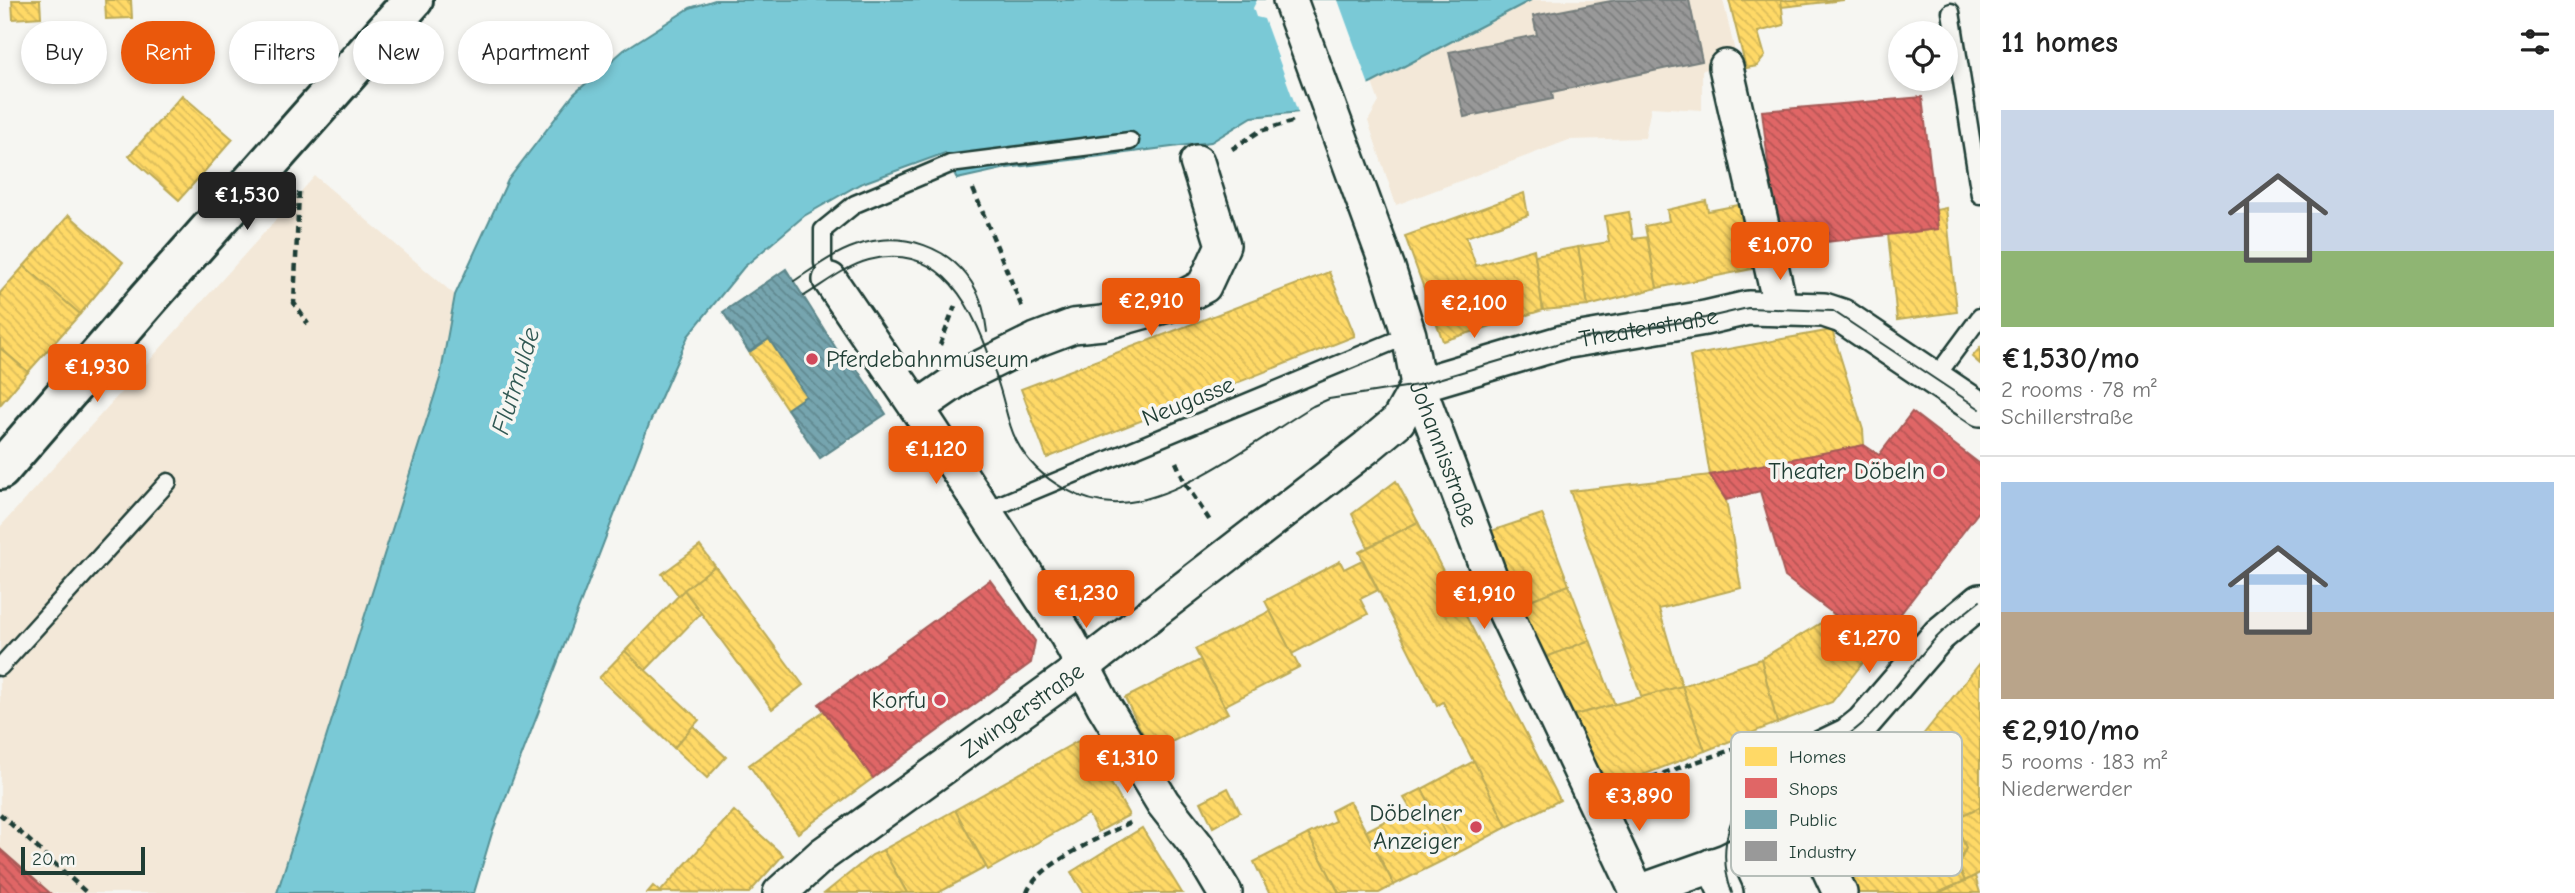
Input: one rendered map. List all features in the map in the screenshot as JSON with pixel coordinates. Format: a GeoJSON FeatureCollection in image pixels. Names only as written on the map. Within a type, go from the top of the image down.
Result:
{"type":"FeatureCollection","features":[{"type":"Feature","properties":{"kind":"main road"},"geometry":{"type":"LineString","coordinates":[[0,470],[413,0]]}},
{"type":"Feature","properties":{"kind":"street","name":"Johannisstraße"},"geometry":{"type":"LineString","coordinates":[[1290,0],[1388,268],[1409,335],[1418,385],[1497,595],[1637,893]]}},
{"type":"Feature","properties":{"kind":"street"},"geometry":{"type":"LineString","coordinates":[[1726,67],[1781,309]]}},
{"type":"Feature","properties":{"kind":"street"},"geometry":{"type":"LineString","coordinates":[[917,408],[965,375],[1036,340],[1073,326],[1104,323],[1168,305],[1204,286],[1223,245],[1197,163]]}},
{"type":"Feature","properties":{"kind":"street"},"geometry":{"type":"LineString","coordinates":[[830,280],[985,511],[1084,666],[1104,706],[1163,803],[1197,846],[1225,893]]}},
{"type":"Feature","properties":{"kind":"street","name":"Theaterstraße"},"geometry":{"type":"LineString","coordinates":[[1418,385],[1563,342],[1748,308],[1781,309],[1833,312],[1980,410]]}},
{"type":"Feature","properties":{"kind":"street","name":"Zwingerstraße"},"geometry":{"type":"LineString","coordinates":[[780,893],[822,855],[1084,666],[1398,421],[1418,385]]}},
{"type":"Feature","properties":{"kind":"street"},"geometry":{"type":"LineString","coordinates":[[1852,732],[1939,635],[1980,601]]}},
{"type":"Feature","properties":{"kind":"street"},"geometry":{"type":"LineString","coordinates":[[1832,876],[1840,893]]}},
{"type":"Feature","properties":{"kind":"street"},"geometry":{"type":"LineString","coordinates":[[1637,893],[1720,879]]}},
{"type":"Feature","properties":{"kind":"lane"},"geometry":{"type":"LineString","coordinates":[[1951,12],[1980,195]]}},
{"type":"Feature","properties":{"kind":"lane"},"geometry":{"type":"LineString","coordinates":[[830,280],[824,263],[823,230],[855,204],[950,163],[1130,141]]}},
{"type":"Feature","properties":{"kind":"lane"},"geometry":{"type":"LineString","coordinates":[[1935,378],[1980,317]]}},
{"type":"Feature","properties":{"kind":"lane","name":"Neugasse"},"geometry":{"type":"LineString","coordinates":[[985,511],[1409,335]]}},
{"type":"Feature","properties":{"kind":"lane"},"geometry":{"type":"LineString","coordinates":[[0,667],[168,482]]}},
{"type":"Feature","properties":{"kind":"path"},"geometry":{"type":"LineString","coordinates":[[1197,163],[1217,159],[1260,131],[1292,122],[1296,134]]}},
{"type":"Feature","properties":{"kind":"path"},"geometry":{"type":"LineString","coordinates":[[302,125],[293,303],[307,324]]}},
{"type":"Feature","properties":{"kind":"path"},"geometry":{"type":"LineString","coordinates":[[984,184],[972,186],[1036,340]]}},
{"type":"Feature","properties":{"kind":"path"},"geometry":{"type":"LineString","coordinates":[[1163,436],[1185,483],[1232,553]]}},
{"type":"Feature","properties":{"kind":"path"},"geometry":{"type":"LineString","coordinates":[[1592,797],[1731,750]]}},
{"type":"Feature","properties":{"kind":"path"},"geometry":{"type":"LineString","coordinates":[[1027,893],[1030,883],[1068,855],[1163,803]]}},
{"type":"Feature","properties":{"kind":"path"},"geometry":{"type":"LineString","coordinates":[[0,814],[87,893]]}},
{"type":"Feature","properties":{"kind":"shaded area"},"geometry":{"type":"Polygon","coordinates":[[[1531,0],[1723,0],[1738,65],[1702,70],[1702,110],[1651,107],[1645,138],[1569,140],[1396,205],[1368,121],[1379,102],[1372,83],[1531,0]]]}},
{"type":"Feature","properties":{"kind":"shaded area"},"geometry":{"type":"Polygon","coordinates":[[[315,176],[455,295],[440,378],[277,893],[0,893],[0,527],[315,176]]]}},
{"type":"Feature","properties":{"kind":"water","name":"Flutmulde"},"geometry":{"type":"Polygon","coordinates":[[[715,0],[1531,0],[1372,83],[1309,111],[1252,117],[1211,142],[1007,168],[957,179],[945,153],[860,184],[804,216],[744,267],[688,336],[650,422],[492,833],[474,893],[277,893],[440,378],[455,295],[508,180],[574,94],[585,84],[613,84],[613,60],[690,8],[715,0]]]}},
{"type":"Feature","properties":{"kind":"pier"},"geometry":{"type":"Polygon","coordinates":[[[1257,0],[1338,0],[1370,88],[1310,114],[1299,115],[1264,19],[1256,17],[1253,8],[1257,0]]]}},
{"type":"Feature","properties":{"kind":"building: Homes"},"geometry":{"type":"Polygon","coordinates":[[[12,0],[40,0],[41,17],[13,19],[12,0]]]}},
{"type":"Feature","properties":{"kind":"building: Homes"},"geometry":{"type":"Polygon","coordinates":[[[105,0],[131,0],[132,18],[106,19],[105,0]]]}},
{"type":"Feature","properties":{"kind":"building: Homes"},"geometry":{"type":"Polygon","coordinates":[[[1729,0],[1781,0],[1784,25],[1758,32],[1765,56],[1757,66],[1746,68],[1729,0]]]}},
{"type":"Feature","properties":{"kind":"building: Homes"},"geometry":{"type":"Polygon","coordinates":[[[1781,0],[1844,0],[1782,7],[1781,0]]]}},
{"type":"Feature","properties":{"kind":"building: Homes"},"geometry":{"type":"Polygon","coordinates":[[[182,95],[233,139],[179,200],[129,156],[182,95]]]}},
{"type":"Feature","properties":{"kind":"building: Homes"},"geometry":{"type":"Polygon","coordinates":[[[1524,193],[1528,215],[1466,237],[1476,266],[1534,249],[1543,310],[1443,341],[1405,236],[1524,193]]]}},
{"type":"Feature","properties":{"kind":"building: Homes"},"geometry":{"type":"Polygon","coordinates":[[[1706,201],[1708,211],[1744,204],[1757,268],[1657,288],[1645,226],[1669,221],[1667,210],[1706,201]]]}},
{"type":"Feature","properties":{"kind":"building: Homes"},"geometry":{"type":"Polygon","coordinates":[[[1946,208],[1957,312],[1897,320],[1888,234],[1938,229],[1936,210],[1946,208]]]}},
{"type":"Feature","properties":{"kind":"building: Homes"},"geometry":{"type":"Polygon","coordinates":[[[1629,212],[1633,239],[1647,237],[1657,288],[1588,306],[1578,247],[1609,242],[1605,216],[1629,212]]]}},
{"type":"Feature","properties":{"kind":"building: Homes"},"geometry":{"type":"Polygon","coordinates":[[[69,215],[123,262],[80,314],[24,266],[69,215]]]}},
{"type":"Feature","properties":{"kind":"building: Homes"},"geometry":{"type":"Polygon","coordinates":[[[1578,247],[1588,306],[1543,310],[1535,255],[1578,247]]]}},
{"type":"Feature","properties":{"kind":"building: Homes"},"geometry":{"type":"Polygon","coordinates":[[[24,266],[80,314],[28,372],[0,348],[0,293],[24,266]]]}},
{"type":"Feature","properties":{"kind":"building: Homes"},"geometry":{"type":"Polygon","coordinates":[[[1329,272],[1355,336],[1047,458],[1021,389],[1329,272]]]}},
{"type":"Feature","properties":{"kind":"building: Homes"},"geometry":{"type":"Polygon","coordinates":[[[1832,330],[1863,430],[1864,445],[1710,475],[1690,356],[1832,330]]]}},
{"type":"Feature","properties":{"kind":"building: Homes"},"geometry":{"type":"Polygon","coordinates":[[[769,339],[806,396],[787,409],[749,352],[769,339]]]}},
{"type":"Feature","properties":{"kind":"building: Homes"},"geometry":{"type":"Polygon","coordinates":[[[0,348],[28,372],[0,405],[0,348]]]}},
{"type":"Feature","properties":{"kind":"building: Homes"},"geometry":{"type":"Polygon","coordinates":[[[1980,348],[1980,364],[1972,357],[1980,348]]]}},
{"type":"Feature","properties":{"kind":"building: Homes"},"geometry":{"type":"Polygon","coordinates":[[[1710,475],[1726,500],[1741,588],[1659,609],[1682,686],[1642,698],[1570,491],[1710,475]]]}},
{"type":"Feature","properties":{"kind":"building: Homes"},"geometry":{"type":"Polygon","coordinates":[[[1396,481],[1418,522],[1368,547],[1352,514],[1396,481]]]}},
{"type":"Feature","properties":{"kind":"building: Homes"},"geometry":{"type":"Polygon","coordinates":[[[1542,514],[1569,585],[1520,604],[1488,532],[1542,514]]]}},
{"type":"Feature","properties":{"kind":"building: Homes"},"geometry":{"type":"Polygon","coordinates":[[[1418,522],[1560,800],[1507,827],[1443,702],[1437,706],[1359,552],[1418,522]]]}},
{"type":"Feature","properties":{"kind":"building: Homes"},"geometry":{"type":"Polygon","coordinates":[[[700,546],[715,566],[679,596],[662,574],[700,546]]]}},
{"type":"Feature","properties":{"kind":"building: Homes"},"geometry":{"type":"Polygon","coordinates":[[[1362,560],[1378,590],[1360,599],[1368,614],[1292,654],[1265,601],[1340,561],[1344,569],[1362,560]]]}},
{"type":"Feature","properties":{"kind":"building: Homes"},"geometry":{"type":"Polygon","coordinates":[[[715,566],[803,685],[772,709],[684,590],[715,566]]]}},
{"type":"Feature","properties":{"kind":"building: Homes"},"geometry":{"type":"Polygon","coordinates":[[[1569,585],[1590,640],[1544,658],[1520,604],[1569,585]]]}},
{"type":"Feature","properties":{"kind":"building: Homes"},"geometry":{"type":"Polygon","coordinates":[[[684,590],[701,613],[645,671],[625,651],[684,590]]]}},
{"type":"Feature","properties":{"kind":"building: Homes"},"geometry":{"type":"Polygon","coordinates":[[[1270,611],[1299,667],[1224,706],[1195,649],[1270,611]]]}},
{"type":"Feature","properties":{"kind":"building: Homes"},"geometry":{"type":"Polygon","coordinates":[[[1834,615],[1876,646],[1832,702],[1777,723],[1761,659],[1834,615]]]}},
{"type":"Feature","properties":{"kind":"building: Homes"},"geometry":{"type":"Polygon","coordinates":[[[1590,640],[1615,705],[1571,716],[1544,658],[1590,640]]]}},
{"type":"Feature","properties":{"kind":"building: Homes"},"geometry":{"type":"Polygon","coordinates":[[[625,651],[699,720],[674,748],[599,678],[625,651]]]}},
{"type":"Feature","properties":{"kind":"building: Homes"},"geometry":{"type":"Polygon","coordinates":[[[1761,659],[1777,723],[1754,732],[1731,732],[1731,741],[1705,751],[1682,686],[1761,659]]]}},
{"type":"Feature","properties":{"kind":"building: Homes"},"geometry":{"type":"Polygon","coordinates":[[[1200,660],[1228,713],[1152,752],[1125,698],[1200,660]]]}},
{"type":"Feature","properties":{"kind":"building: Homes"},"geometry":{"type":"Polygon","coordinates":[[[1980,663],[1980,807],[1962,816],[1962,732],[1925,732],[1980,663]]]}},
{"type":"Feature","properties":{"kind":"building: Homes"},"geometry":{"type":"Polygon","coordinates":[[[1682,686],[1705,751],[1604,790],[1571,716],[1682,686]]]}},
{"type":"Feature","properties":{"kind":"building: Homes"},"geometry":{"type":"Polygon","coordinates":[[[824,711],[873,778],[798,833],[749,765],[824,711]]]}},
{"type":"Feature","properties":{"kind":"building: Homes"},"geometry":{"type":"Polygon","coordinates":[[[693,726],[726,757],[707,778],[674,748],[693,726]]]}},
{"type":"Feature","properties":{"kind":"building: Homes"},"geometry":{"type":"Polygon","coordinates":[[[1085,737],[1129,815],[1098,832],[1088,814],[988,870],[955,810],[1085,737]]]}},
{"type":"Feature","properties":{"kind":"building: Homes"},"geometry":{"type":"Polygon","coordinates":[[[1474,761],[1507,827],[1456,854],[1422,789],[1474,761]]]}},
{"type":"Feature","properties":{"kind":"building: Homes"},"geometry":{"type":"Polygon","coordinates":[[[1228,788],[1240,812],[1213,827],[1201,802],[1228,788]]]}},
{"type":"Feature","properties":{"kind":"building: Homes"},"geometry":{"type":"Polygon","coordinates":[[[1422,789],[1456,854],[1394,885],[1366,831],[1410,808],[1404,798],[1422,789]]]}},
{"type":"Feature","properties":{"kind":"building: Homes"},"geometry":{"type":"Polygon","coordinates":[[[1350,801],[1394,885],[1379,893],[1339,893],[1308,834],[1335,821],[1331,811],[1350,801]]]}},
{"type":"Feature","properties":{"kind":"building: Homes"},"geometry":{"type":"Polygon","coordinates":[[[1980,807],[1980,873],[1965,881],[1962,875],[1962,857],[1966,848],[1962,838],[1962,815],[1980,807]]]}},
{"type":"Feature","properties":{"kind":"building: Homes"},"geometry":{"type":"Polygon","coordinates":[[[955,810],[986,867],[938,893],[907,893],[883,850],[955,810]]]}},
{"type":"Feature","properties":{"kind":"building: Homes"},"geometry":{"type":"Polygon","coordinates":[[[734,811],[783,855],[749,893],[660,892],[734,811]]]}},
{"type":"Feature","properties":{"kind":"building: Homes"},"geometry":{"type":"Polygon","coordinates":[[[1142,828],[1182,893],[1084,893],[1071,872],[1142,828]]]}},
{"type":"Feature","properties":{"kind":"building: Homes"},"geometry":{"type":"Polygon","coordinates":[[[1308,834],[1339,893],[1269,893],[1254,862],[1308,834]]]}},
{"type":"Feature","properties":{"kind":"building: Homes"},"geometry":{"type":"Polygon","coordinates":[[[1962,838],[1966,848],[1962,857],[1962,838]]]}},
{"type":"Feature","properties":{"kind":"building: Homes"},"geometry":{"type":"Polygon","coordinates":[[[883,850],[907,893],[825,893],[872,855],[883,850]]]}},
{"type":"Feature","properties":{"kind":"building: Homes"},"geometry":{"type":"Polygon","coordinates":[[[1962,875],[1965,881],[1938,893],[1849,893],[1841,876],[1962,875]]]}},
{"type":"Feature","properties":{"kind":"building: Homes"},"geometry":{"type":"Polygon","coordinates":[[[1975,876],[1980,893],[1938,893],[1965,881],[1975,876]]]}},
{"type":"Feature","properties":{"kind":"building: Homes"},"geometry":{"type":"Polygon","coordinates":[[[653,886],[660,892],[661,893],[647,893],[653,886]]]}},
{"type":"Feature","properties":{"kind":"building: Shops"},"geometry":{"type":"Polygon","coordinates":[[[1922,97],[1938,229],[1817,243],[1819,259],[1780,263],[1762,111],[1922,97]]]}},
{"type":"Feature","properties":{"kind":"building: Shops"},"geometry":{"type":"Polygon","coordinates":[[[1912,412],[1980,464],[1980,510],[1876,646],[1785,577],[1760,491],[1726,500],[1710,475],[1864,445],[1879,455],[1912,412]]]}},
{"type":"Feature","properties":{"kind":"building: Shops"},"geometry":{"type":"Polygon","coordinates":[[[990,580],[1035,641],[1031,663],[873,778],[819,704],[990,580]]]}},
{"type":"Feature","properties":{"kind":"building: Shops"},"geometry":{"type":"Polygon","coordinates":[[[0,849],[50,893],[0,893],[0,849]]]}},
{"type":"Feature","properties":{"kind":"building: Public","name":"Pferdebahnmuseum"},"geometry":{"type":"Polygon","coordinates":[[[786,269],[849,369],[855,366],[886,414],[820,458],[787,409],[806,396],[769,339],[749,352],[723,312],[786,269]]]}},
{"type":"Feature","properties":{"kind":"building: Industry"},"geometry":{"type":"Polygon","coordinates":[[[1616,0],[1689,0],[1702,61],[1552,92],[1553,99],[1464,117],[1449,52],[1537,35],[1533,16],[1616,0]]]}},
{"type":"Feature","properties":{"kind":"tram line"},"geometry":{"type":"LineString","coordinates":[[794,281],[831,257],[872,241],[907,241],[924,245],[940,252],[966,275],[980,300],[987,332]]}},
{"type":"Feature","properties":{"kind":"tram line"},"geometry":{"type":"LineString","coordinates":[[804,296],[844,271],[869,260],[898,257],[922,263],[942,275],[972,315],[992,365],[1013,434],[1025,454],[1036,468],[1064,489],[1096,501],[1113,503],[1152,497],[1176,488],[1224,463],[1313,406],[1329,399],[1418,385],[1563,342],[1748,308],[1833,311],[1980,409]]}},
{"type":"Feature","properties":{"kind":"tram line"},"geometry":{"type":"LineString","coordinates":[[1852,732],[1881,704],[1935,639],[1980,601]]}},
{"type":"Feature","properties":{"kind":"tram line"},"geometry":{"type":"LineString","coordinates":[[1731,823],[1725,859],[1732,893]]}},
{"type":"Feature","properties":{"kind":"place","name":"Pferdebahnmuseum"},"geometry":{"type":"Point","coordinates":[812,359]}},
{"type":"Feature","properties":{"kind":"place","name":"Theater Döbeln"},"geometry":{"type":"Point","coordinates":[1939,471]}},
{"type":"Feature","properties":{"kind":"place","name":"Korfu"},"geometry":{"type":"Point","coordinates":[940,700]}},
{"type":"Feature","properties":{"kind":"place","name":"Döbelner Anzeiger"},"geometry":{"type":"Point","coordinates":[1476,827]}}]}
